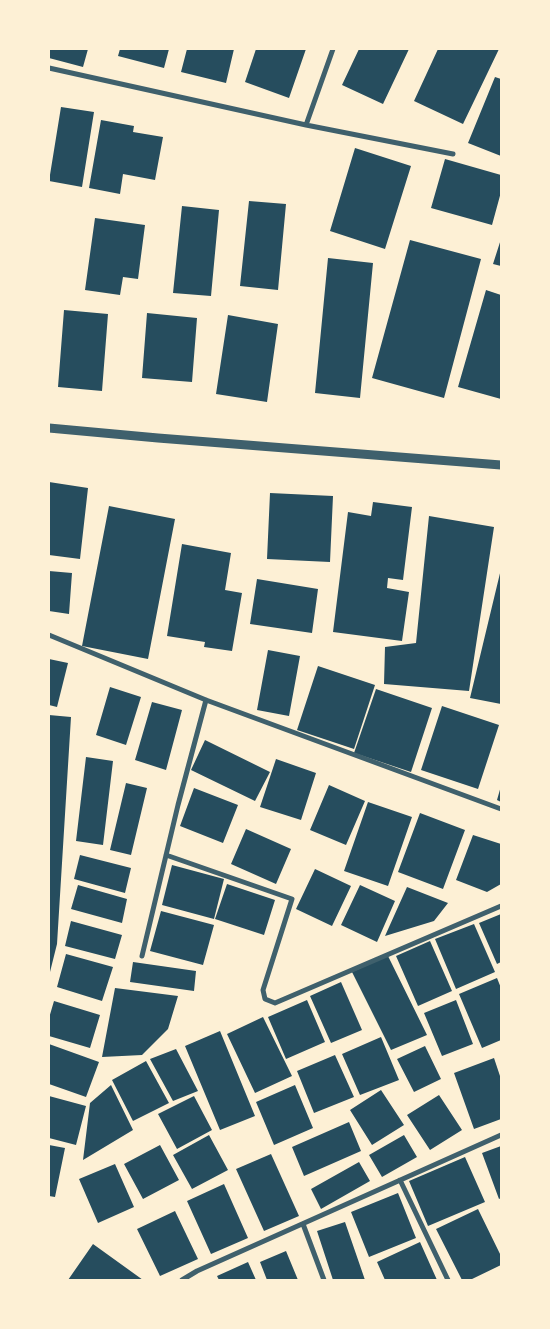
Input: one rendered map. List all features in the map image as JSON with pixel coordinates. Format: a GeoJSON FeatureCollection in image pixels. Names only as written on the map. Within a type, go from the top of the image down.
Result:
{"type":"FeatureCollection","features":[{"type":"Feature","properties":{"kind":"street"},"geometry":{"type":"LineString","coordinates":[[306,125],[333,49]]}},
{"type":"Feature","properties":{"kind":"street"},"geometry":{"type":"LineString","coordinates":[[49,68],[306,125],[453,154]]}},
{"type":"Feature","properties":{"kind":"street"},"geometry":{"type":"LineString","coordinates":[[49,428],[501,466]]}},
{"type":"Feature","properties":{"kind":"street"},"geometry":{"type":"LineString","coordinates":[[49,635],[206,700],[501,809]]}},
{"type":"Feature","properties":{"kind":"street"},"geometry":{"type":"LineString","coordinates":[[142,956],[178,805],[206,700]]}},
{"type":"Feature","properties":{"kind":"street"},"geometry":{"type":"LineString","coordinates":[[166,855],[292,899],[263,990],[265,999],[275,1003],[501,906]]}},
{"type":"Feature","properties":{"kind":"street"},"geometry":{"type":"LineString","coordinates":[[182,1280],[197,1271],[501,1135]]}},
{"type":"Feature","properties":{"kind":"street"},"geometry":{"type":"LineString","coordinates":[[400,1180],[448,1280]]}},
{"type":"Feature","properties":{"kind":"street"},"geometry":{"type":"LineString","coordinates":[[303,1224],[324,1280]]}},
{"type":"Feature","properties":{"kind":"building"},"geometry":{"type":"Polygon","coordinates":[[[49,49],[88,49],[83,67],[49,58],[49,49]]]}},
{"type":"Feature","properties":{"kind":"building"},"geometry":{"type":"Polygon","coordinates":[[[120,49],[169,49],[164,68],[118,56],[120,49]]]}},
{"type":"Feature","properties":{"kind":"building"},"geometry":{"type":"Polygon","coordinates":[[[187,49],[234,49],[226,83],[181,72],[187,49]]]}},
{"type":"Feature","properties":{"kind":"building"},"geometry":{"type":"Polygon","coordinates":[[[256,49],[306,49],[289,98],[245,82],[256,49]]]}},
{"type":"Feature","properties":{"kind":"building"},"geometry":{"type":"Polygon","coordinates":[[[359,49],[409,49],[383,104],[342,85],[359,49]]]}},
{"type":"Feature","properties":{"kind":"building"},"geometry":{"type":"Polygon","coordinates":[[[438,49],[499,49],[463,124],[414,101],[438,49]]]}},
{"type":"Feature","properties":{"kind":"building"},"geometry":{"type":"Polygon","coordinates":[[[495,77],[501,79],[501,156],[468,143],[495,77]]]}},
{"type":"Feature","properties":{"kind":"building"},"geometry":{"type":"Polygon","coordinates":[[[61,107],[94,112],[82,187],[49,181],[61,107]]]}},
{"type":"Feature","properties":{"kind":"building"},"geometry":{"type":"Polygon","coordinates":[[[101,120],[134,126],[133,132],[163,137],[155,180],[123,174],[120,194],[89,188],[101,120]]]}},
{"type":"Feature","properties":{"kind":"building"},"geometry":{"type":"Polygon","coordinates":[[[355,148],[411,166],[385,249],[330,231],[355,148]]]}},
{"type":"Feature","properties":{"kind":"building"},"geometry":{"type":"Polygon","coordinates":[[[445,159],[501,175],[501,192],[492,225],[431,208],[445,159]]]}},
{"type":"Feature","properties":{"kind":"building"},"geometry":{"type":"Polygon","coordinates":[[[249,201],[286,204],[278,290],[240,286],[249,201]]]}},
{"type":"Feature","properties":{"kind":"building"},"geometry":{"type":"Polygon","coordinates":[[[182,206],[219,210],[211,296],[173,293],[182,206]]]}},
{"type":"Feature","properties":{"kind":"building"},"geometry":{"type":"Polygon","coordinates":[[[95,218],[145,225],[138,279],[123,277],[120,295],[85,290],[95,218]]]}},
{"type":"Feature","properties":{"kind":"building"},"geometry":{"type":"Polygon","coordinates":[[[501,239],[501,266],[493,264],[501,239]]]}},
{"type":"Feature","properties":{"kind":"building"},"geometry":{"type":"Polygon","coordinates":[[[410,240],[481,259],[444,398],[372,378],[410,240]]]}},
{"type":"Feature","properties":{"kind":"building"},"geometry":{"type":"Polygon","coordinates":[[[328,258],[373,263],[360,398],[315,393],[328,258]]]}},
{"type":"Feature","properties":{"kind":"building"},"geometry":{"type":"Polygon","coordinates":[[[486,290],[501,295],[501,399],[458,387],[486,290]]]}},
{"type":"Feature","properties":{"kind":"building"},"geometry":{"type":"Polygon","coordinates":[[[64,310],[108,314],[102,391],[58,387],[64,310]]]}},
{"type":"Feature","properties":{"kind":"building"},"geometry":{"type":"Polygon","coordinates":[[[147,313],[197,318],[192,382],[142,378],[147,313]]]}},
{"type":"Feature","properties":{"kind":"building"},"geometry":{"type":"Polygon","coordinates":[[[228,315],[278,324],[267,402],[216,394],[228,315]]]}},
{"type":"Feature","properties":{"kind":"building"},"geometry":{"type":"Polygon","coordinates":[[[49,482],[88,488],[80,559],[49,555],[49,482]]]}},
{"type":"Feature","properties":{"kind":"building"},"geometry":{"type":"Polygon","coordinates":[[[270,493],[333,496],[330,562],[267,559],[270,493]]]}},
{"type":"Feature","properties":{"kind":"building"},"geometry":{"type":"Polygon","coordinates":[[[373,502],[412,507],[403,580],[388,578],[387,588],[409,592],[402,641],[333,632],[348,512],[371,516],[373,502]]]}},
{"type":"Feature","properties":{"kind":"building"},"geometry":{"type":"Polygon","coordinates":[[[109,506],[175,519],[148,659],[82,646],[109,506]]]}},
{"type":"Feature","properties":{"kind":"building"},"geometry":{"type":"Polygon","coordinates":[[[429,516],[494,527],[469,691],[384,684],[385,647],[416,643],[429,516]]]}},
{"type":"Feature","properties":{"kind":"building"},"geometry":{"type":"Polygon","coordinates":[[[182,544],[231,553],[225,590],[242,593],[232,651],[204,647],[205,642],[167,636],[182,544]]]}},
{"type":"Feature","properties":{"kind":"building"},"geometry":{"type":"Polygon","coordinates":[[[501,569],[501,704],[470,698],[501,569]]]}},
{"type":"Feature","properties":{"kind":"building"},"geometry":{"type":"Polygon","coordinates":[[[49,571],[72,573],[69,614],[49,611],[49,571]]]}},
{"type":"Feature","properties":{"kind":"building"},"geometry":{"type":"Polygon","coordinates":[[[257,579],[318,589],[312,633],[250,624],[257,579]]]}},
{"type":"Feature","properties":{"kind":"building"},"geometry":{"type":"Polygon","coordinates":[[[268,650],[300,656],[289,716],[257,710],[268,650]]]}},
{"type":"Feature","properties":{"kind":"building"},"geometry":{"type":"Polygon","coordinates":[[[49,659],[68,663],[57,707],[49,705],[49,659]]]}},
{"type":"Feature","properties":{"kind":"building"},"geometry":{"type":"Polygon","coordinates":[[[318,666],[375,685],[354,749],[297,730],[318,666]]]}},
{"type":"Feature","properties":{"kind":"building"},"geometry":{"type":"Polygon","coordinates":[[[110,687],[141,697],[126,745],[96,735],[110,687]]]}},
{"type":"Feature","properties":{"kind":"building"},"geometry":{"type":"Polygon","coordinates":[[[376,689],[432,708],[411,772],[354,753],[376,689]]]}},
{"type":"Feature","properties":{"kind":"building"},"geometry":{"type":"Polygon","coordinates":[[[152,702],[182,710],[166,770],[135,760],[152,702]]]}},
{"type":"Feature","properties":{"kind":"building"},"geometry":{"type":"Polygon","coordinates":[[[442,706],[499,725],[478,789],[421,770],[442,706]]]}},
{"type":"Feature","properties":{"kind":"building"},"geometry":{"type":"Polygon","coordinates":[[[49,715],[71,717],[57,944],[49,976],[49,715]]]}},
{"type":"Feature","properties":{"kind":"building"},"geometry":{"type":"Polygon","coordinates":[[[205,740],[270,772],[255,801],[191,770],[205,740]]]}},
{"type":"Feature","properties":{"kind":"building"},"geometry":{"type":"Polygon","coordinates":[[[86,757],[113,761],[103,845],[76,841],[86,757]]]}},
{"type":"Feature","properties":{"kind":"building"},"geometry":{"type":"Polygon","coordinates":[[[276,759],[316,773],[301,820],[260,807],[276,759]]]}},
{"type":"Feature","properties":{"kind":"building"},"geometry":{"type":"Polygon","coordinates":[[[126,783],[147,788],[131,855],[110,850],[126,783]]]}},
{"type":"Feature","properties":{"kind":"building"},"geometry":{"type":"Polygon","coordinates":[[[329,785],[365,801],[346,845],[310,830],[329,785]]]}},
{"type":"Feature","properties":{"kind":"building"},"geometry":{"type":"Polygon","coordinates":[[[501,786],[501,802],[497,800],[501,786]]]}},
{"type":"Feature","properties":{"kind":"building"},"geometry":{"type":"Polygon","coordinates":[[[194,788],[238,805],[223,843],[180,826],[194,788]]]}},
{"type":"Feature","properties":{"kind":"building"},"geometry":{"type":"Polygon","coordinates":[[[368,802],[412,817],[388,886],[344,871],[368,802]]]}},
{"type":"Feature","properties":{"kind":"building"},"geometry":{"type":"Polygon","coordinates":[[[420,813],[465,830],[443,889],[398,872],[420,813]]]}},
{"type":"Feature","properties":{"kind":"building"},"geometry":{"type":"Polygon","coordinates":[[[246,829],[291,849],[276,884],[231,864],[246,829]]]}},
{"type":"Feature","properties":{"kind":"building"},"geometry":{"type":"Polygon","coordinates":[[[473,835],[501,844],[501,884],[487,892],[456,880],[473,835]]]}},
{"type":"Feature","properties":{"kind":"building"},"geometry":{"type":"Polygon","coordinates":[[[80,855],[131,868],[125,893],[74,879],[80,855]]]}},
{"type":"Feature","properties":{"kind":"building"},"geometry":{"type":"Polygon","coordinates":[[[172,865],[224,879],[214,919],[162,905],[172,865]]]}},
{"type":"Feature","properties":{"kind":"building"},"geometry":{"type":"Polygon","coordinates":[[[315,869],[351,886],[332,926],[296,909],[315,869]]]}},
{"type":"Feature","properties":{"kind":"building"},"geometry":{"type":"Polygon","coordinates":[[[227,884],[275,900],[264,935],[215,919],[227,884]]]}},
{"type":"Feature","properties":{"kind":"building"},"geometry":{"type":"Polygon","coordinates":[[[78,885],[127,899],[122,923],[71,909],[78,885]]]}},
{"type":"Feature","properties":{"kind":"building"},"geometry":{"type":"Polygon","coordinates":[[[360,885],[395,901],[377,942],[341,925],[360,885]]]}},
{"type":"Feature","properties":{"kind":"building"},"geometry":{"type":"Polygon","coordinates":[[[407,887],[448,903],[434,921],[385,936],[407,887]]]}},
{"type":"Feature","properties":{"kind":"building"},"geometry":{"type":"Polygon","coordinates":[[[161,911],[214,925],[203,965],[150,951],[161,911]]]}},
{"type":"Feature","properties":{"kind":"building"},"geometry":{"type":"Polygon","coordinates":[[[501,914],[501,962],[497,964],[479,923],[501,914]]]}},
{"type":"Feature","properties":{"kind":"building"},"geometry":{"type":"Polygon","coordinates":[[[71,921],[122,935],[115,959],[65,946],[71,921]]]}},
{"type":"Feature","properties":{"kind":"building"},"geometry":{"type":"Polygon","coordinates":[[[474,924],[495,972],[456,989],[435,939],[474,924]]]}},
{"type":"Feature","properties":{"kind":"building"},"geometry":{"type":"Polygon","coordinates":[[[430,941],[452,991],[418,1006],[396,956],[430,941]]]}},
{"type":"Feature","properties":{"kind":"building"},"geometry":{"type":"Polygon","coordinates":[[[66,954],[113,967],[102,1001],[57,987],[66,954]]]}},
{"type":"Feature","properties":{"kind":"building"},"geometry":{"type":"Polygon","coordinates":[[[388,956],[427,1035],[391,1050],[352,972],[388,956]]]}},
{"type":"Feature","properties":{"kind":"building"},"geometry":{"type":"Polygon","coordinates":[[[133,962],[196,971],[194,991],[130,982],[133,962]]]}},
{"type":"Feature","properties":{"kind":"building"},"geometry":{"type":"Polygon","coordinates":[[[497,978],[501,988],[501,1040],[482,1048],[459,994],[497,978]]]}},
{"type":"Feature","properties":{"kind":"building"},"geometry":{"type":"Polygon","coordinates":[[[341,982],[362,1030],[331,1043],[310,996],[341,982]]]}},
{"type":"Feature","properties":{"kind":"building"},"geometry":{"type":"Polygon","coordinates":[[[115,988],[178,996],[168,1029],[142,1055],[102,1057],[115,988]]]}},
{"type":"Feature","properties":{"kind":"building"},"geometry":{"type":"Polygon","coordinates":[[[307,1000],[325,1042],[286,1059],[268,1017],[307,1000]]]}},
{"type":"Feature","properties":{"kind":"building"},"geometry":{"type":"Polygon","coordinates":[[[456,1000],[473,1044],[442,1056],[424,1013],[456,1000]]]}},
{"type":"Feature","properties":{"kind":"building"},"geometry":{"type":"Polygon","coordinates":[[[54,1001],[100,1015],[90,1048],[49,1036],[49,1018],[54,1001]]]}},
{"type":"Feature","properties":{"kind":"building"},"geometry":{"type":"Polygon","coordinates":[[[263,1017],[292,1076],[255,1093],[227,1034],[263,1017]]]}},
{"type":"Feature","properties":{"kind":"building"},"geometry":{"type":"Polygon","coordinates":[[[220,1031],[255,1116],[220,1130],[185,1046],[220,1031]]]}},
{"type":"Feature","properties":{"kind":"building"},"geometry":{"type":"Polygon","coordinates":[[[381,1037],[399,1080],[360,1095],[342,1054],[381,1037]]]}},
{"type":"Feature","properties":{"kind":"building"},"geometry":{"type":"Polygon","coordinates":[[[49,1044],[99,1062],[86,1097],[49,1084],[49,1044]]]}},
{"type":"Feature","properties":{"kind":"building"},"geometry":{"type":"Polygon","coordinates":[[[425,1046],[441,1079],[414,1092],[397,1059],[425,1046]]]}},
{"type":"Feature","properties":{"kind":"building"},"geometry":{"type":"Polygon","coordinates":[[[176,1049],[198,1091],[173,1101],[150,1059],[176,1049]]]}},
{"type":"Feature","properties":{"kind":"building"},"geometry":{"type":"Polygon","coordinates":[[[335,1055],[354,1097],[314,1113],[297,1071],[335,1055]]]}},
{"type":"Feature","properties":{"kind":"building"},"geometry":{"type":"Polygon","coordinates":[[[494,1058],[501,1079],[501,1119],[474,1129],[454,1073],[494,1058]]]}},
{"type":"Feature","properties":{"kind":"building"},"geometry":{"type":"Polygon","coordinates":[[[146,1061],[169,1103],[133,1121],[112,1080],[146,1061]]]}},
{"type":"Feature","properties":{"kind":"building"},"geometry":{"type":"Polygon","coordinates":[[[111,1085],[133,1130],[83,1160],[90,1103],[111,1085]]]}},
{"type":"Feature","properties":{"kind":"building"},"geometry":{"type":"Polygon","coordinates":[[[295,1085],[313,1128],[274,1145],[256,1102],[295,1085]]]}},
{"type":"Feature","properties":{"kind":"building"},"geometry":{"type":"Polygon","coordinates":[[[381,1090],[404,1125],[372,1145],[350,1110],[381,1090]]]}},
{"type":"Feature","properties":{"kind":"building"},"geometry":{"type":"Polygon","coordinates":[[[439,1095],[462,1130],[430,1150],[407,1115],[439,1095]]]}},
{"type":"Feature","properties":{"kind":"building"},"geometry":{"type":"Polygon","coordinates":[[[49,1096],[86,1106],[76,1145],[49,1138],[49,1096]]]}},
{"type":"Feature","properties":{"kind":"building"},"geometry":{"type":"Polygon","coordinates":[[[194,1096],[212,1130],[177,1149],[158,1114],[194,1096]]]}},
{"type":"Feature","properties":{"kind":"building"},"geometry":{"type":"Polygon","coordinates":[[[349,1122],[361,1151],[304,1176],[292,1147],[349,1122]]]}},
{"type":"Feature","properties":{"kind":"building"},"geometry":{"type":"Polygon","coordinates":[[[209,1135],[228,1170],[192,1189],[173,1155],[209,1135]]]}},
{"type":"Feature","properties":{"kind":"building"},"geometry":{"type":"Polygon","coordinates":[[[404,1135],[417,1157],[382,1177],[369,1155],[404,1135]]]}},
{"type":"Feature","properties":{"kind":"building"},"geometry":{"type":"Polygon","coordinates":[[[49,1145],[65,1148],[55,1197],[49,1196],[49,1145]]]}},
{"type":"Feature","properties":{"kind":"building"},"geometry":{"type":"Polygon","coordinates":[[[160,1145],[179,1180],[143,1199],[124,1164],[160,1145]]]}},
{"type":"Feature","properties":{"kind":"building"},"geometry":{"type":"Polygon","coordinates":[[[501,1146],[501,1198],[499,1199],[482,1153],[501,1146]]]}},
{"type":"Feature","properties":{"kind":"building"},"geometry":{"type":"Polygon","coordinates":[[[271,1154],[299,1216],[264,1231],[236,1169],[271,1154]]]}},
{"type":"Feature","properties":{"kind":"building"},"geometry":{"type":"Polygon","coordinates":[[[465,1157],[485,1202],[428,1226],[409,1181],[465,1157]]]}},
{"type":"Feature","properties":{"kind":"building"},"geometry":{"type":"Polygon","coordinates":[[[359,1162],[370,1181],[321,1209],[311,1189],[359,1162]]]}},
{"type":"Feature","properties":{"kind":"building"},"geometry":{"type":"Polygon","coordinates":[[[115,1164],[134,1207],[98,1223],[79,1179],[115,1164]]]}},
{"type":"Feature","properties":{"kind":"building"},"geometry":{"type":"Polygon","coordinates":[[[224,1184],[248,1238],[211,1254],[187,1201],[224,1184]]]}},
{"type":"Feature","properties":{"kind":"building"},"geometry":{"type":"Polygon","coordinates":[[[398,1193],[416,1238],[369,1257],[351,1212],[398,1193]]]}},
{"type":"Feature","properties":{"kind":"building"},"geometry":{"type":"Polygon","coordinates":[[[478,1209],[501,1256],[501,1265],[470,1280],[462,1280],[436,1229],[478,1209]]]}},
{"type":"Feature","properties":{"kind":"building"},"geometry":{"type":"Polygon","coordinates":[[[175,1211],[198,1259],[160,1276],[137,1229],[175,1211]]]}},
{"type":"Feature","properties":{"kind":"building"},"geometry":{"type":"Polygon","coordinates":[[[345,1222],[365,1280],[333,1280],[317,1231],[345,1222]]]}},
{"type":"Feature","properties":{"kind":"building"},"geometry":{"type":"Polygon","coordinates":[[[420,1242],[437,1280],[385,1280],[377,1262],[420,1242]]]}},
{"type":"Feature","properties":{"kind":"building"},"geometry":{"type":"Polygon","coordinates":[[[93,1244],[143,1280],[68,1280],[93,1244]]]}},
{"type":"Feature","properties":{"kind":"building"},"geometry":{"type":"Polygon","coordinates":[[[286,1251],[298,1280],[267,1280],[260,1262],[286,1251]]]}},
{"type":"Feature","properties":{"kind":"building"},"geometry":{"type":"Polygon","coordinates":[[[248,1262],[256,1280],[219,1280],[217,1276],[248,1262]]]}}]}
